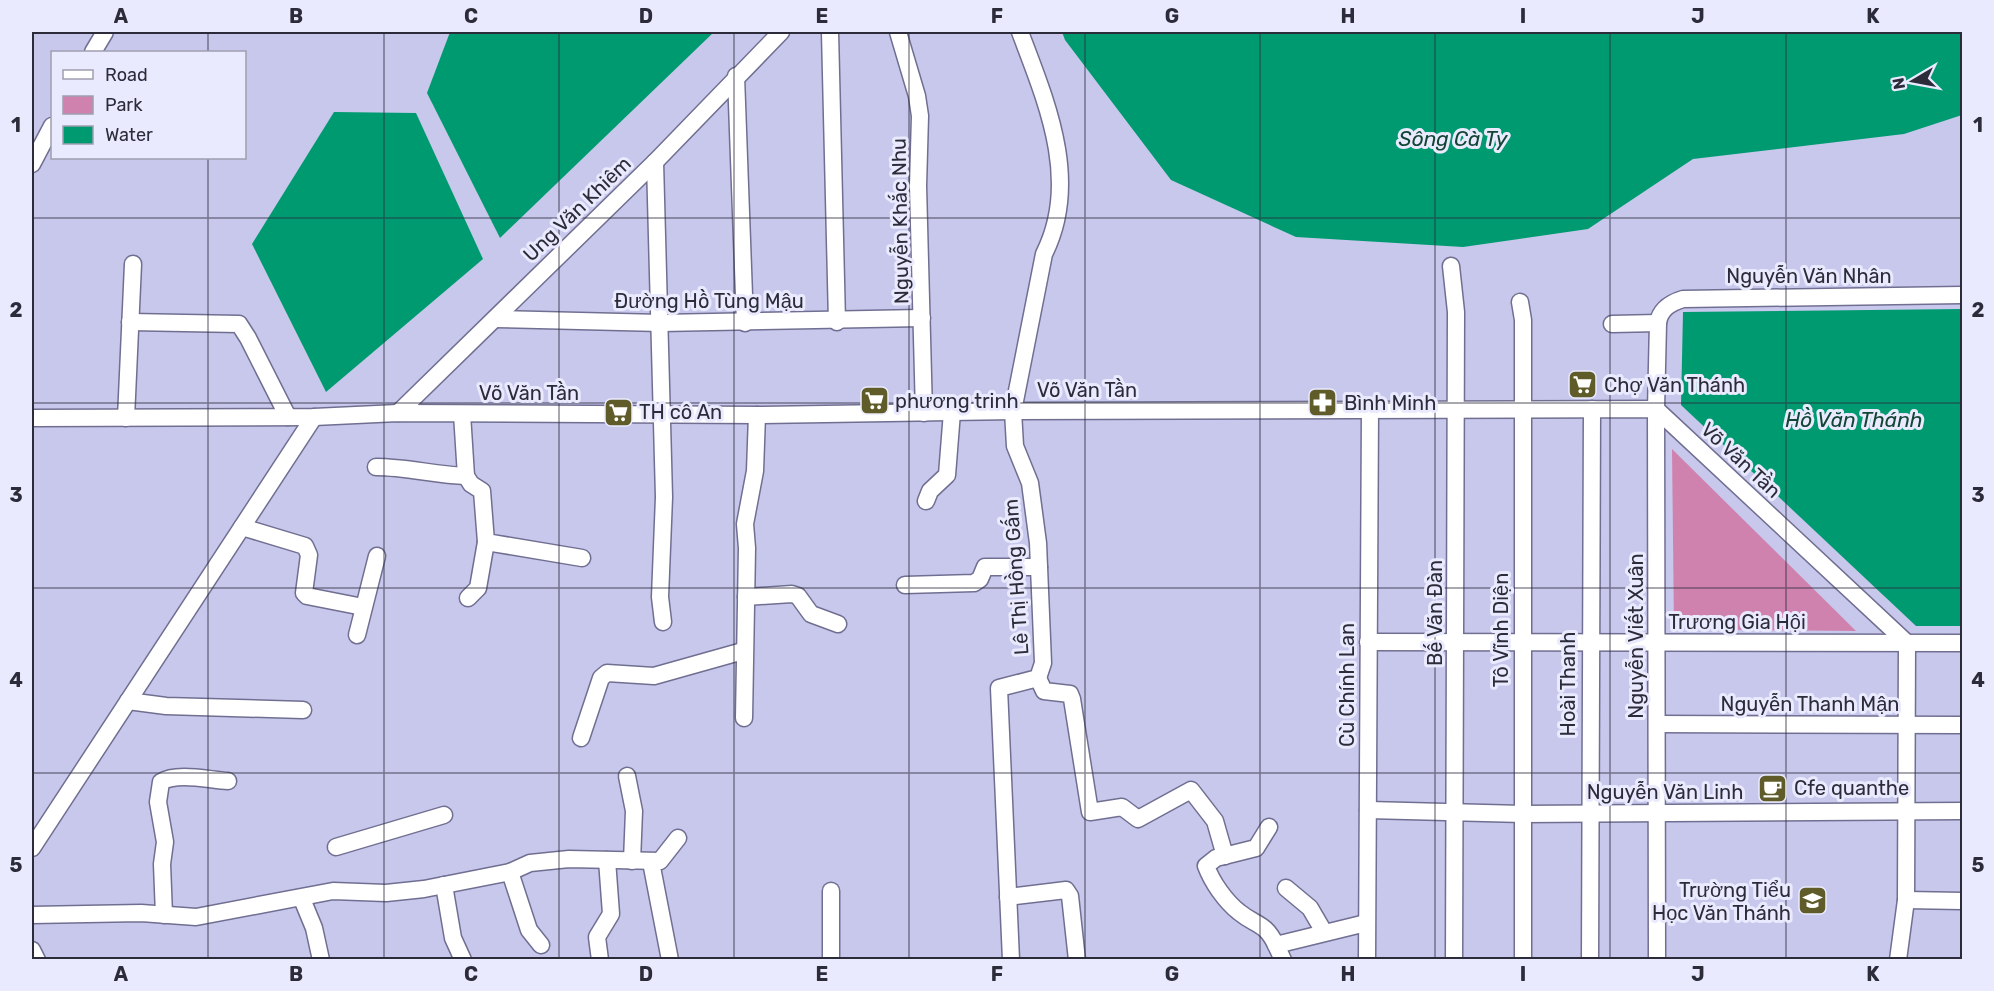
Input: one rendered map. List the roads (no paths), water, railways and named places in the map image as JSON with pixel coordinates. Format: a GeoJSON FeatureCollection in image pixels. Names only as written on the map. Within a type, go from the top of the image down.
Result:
{"type":"FeatureCollection","features":[{"type":"Feature","properties":{"kind":"street"},"geometry":{"type":"LineString","coordinates":[[94,51],[105,32]]}},
{"type":"Feature","properties":{"kind":"street","name":"Ung Văn Khiêm"},"geometry":{"type":"LineString","coordinates":[[398,413],[655,162],[781,32]]}},
{"type":"Feature","properties":{"kind":"street"},"geometry":{"type":"LineString","coordinates":[[830,32],[837,322]]}},
{"type":"Feature","properties":{"kind":"street","name":"Nguyễn Khắc Nhu"},"geometry":{"type":"LineString","coordinates":[[898,32],[917,96],[920,116],[918,186],[924,413]]}},
{"type":"Feature","properties":{"kind":"street","name":"Lê Thị Hồng Gấm"},"geometry":{"type":"LineString","coordinates":[[1011,960],[999,688],[1038,678],[1043,663],[1039,567],[1030,483],[1015,446],[1013,411],[1044,254],[1052,237],[1059,172],[1053,124],[1020,32]]}},
{"type":"Feature","properties":{"kind":"street"},"geometry":{"type":"LineString","coordinates":[[736,76],[745,323]]}},
{"type":"Feature","properties":{"kind":"street"},"geometry":{"type":"LineString","coordinates":[[32,164],[51,128]]}},
{"type":"Feature","properties":{"kind":"street"},"geometry":{"type":"LineString","coordinates":[[655,162],[661,323],[664,497],[660,597],[663,622]]}},
{"type":"Feature","properties":{"kind":"street"},"geometry":{"type":"LineString","coordinates":[[126,418],[133,264]]}},
{"type":"Feature","properties":{"kind":"street","name":"Bế Văn Đàn"},"geometry":{"type":"LineString","coordinates":[[1451,266],[1456,312],[1455,960]]}},
{"type":"Feature","properties":{"kind":"street","name":"Nguyễn Văn Nhân"},"geometry":{"type":"LineString","coordinates":[[1659,319],[1674,302],[1683,299],[1962,295]]}},
{"type":"Feature","properties":{"kind":"street","name":"Tô Vĩnh Diện"},"geometry":{"type":"LineString","coordinates":[[1520,302],[1523,320],[1523,960]]}},
{"type":"Feature","properties":{"kind":"street","name":"Đường Hồ Tùng Mậu"},"geometry":{"type":"LineString","coordinates":[[495,319],[745,323],[922,318]]}},
{"type":"Feature","properties":{"kind":"street"},"geometry":{"type":"LineString","coordinates":[[1612,324],[1659,319]]}},
{"type":"Feature","properties":{"kind":"street","name":"Nguyễn Viết Xuân"},"geometry":{"type":"LineString","coordinates":[[1657,960],[1656,409],[1659,319]]}},
{"type":"Feature","properties":{"kind":"street"},"geometry":{"type":"LineString","coordinates":[[130,322],[239,324],[249,338],[288,417]]}},
{"type":"Feature","properties":{"kind":"street","name":"Hoài Thanh"},"geometry":{"type":"LineString","coordinates":[[1590,960],[1589,643],[1592,409]]}},
{"type":"Feature","properties":{"kind":"street","name":"Võ Văn Tần"},"geometry":{"type":"LineString","coordinates":[[32,418],[314,417],[398,413],[757,415],[1013,411],[1656,409],[1907,643]]}},
{"type":"Feature","properties":{"kind":"street","name":"Cù Chính Lan"},"geometry":{"type":"LineString","coordinates":[[1367,960],[1370,410]]}},
{"type":"Feature","properties":{"kind":"street"},"geometry":{"type":"LineString","coordinates":[[926,501],[930,491],[947,475],[952,412]]}},
{"type":"Feature","properties":{"kind":"street"},"geometry":{"type":"LineString","coordinates":[[462,414],[466,476],[471,484],[482,491],[486,542],[478,588],[468,598]]}},
{"type":"Feature","properties":{"kind":"street"},"geometry":{"type":"LineString","coordinates":[[744,718],[745,524],[755,471],[757,415]]}},
{"type":"Feature","properties":{"kind":"street"},"geometry":{"type":"LineString","coordinates":[[32,848],[314,417]]}},
{"type":"Feature","properties":{"kind":"street"},"geometry":{"type":"LineString","coordinates":[[376,467],[397,467],[432,474],[466,476]]}},
{"type":"Feature","properties":{"kind":"street"},"geometry":{"type":"LineString","coordinates":[[242,527],[305,546],[309,555],[304,593],[307,596],[363,607]]}},
{"type":"Feature","properties":{"kind":"street"},"geometry":{"type":"LineString","coordinates":[[486,542],[582,558]]}},
{"type":"Feature","properties":{"kind":"street"},"geometry":{"type":"LineString","coordinates":[[357,634],[377,556]]}},
{"type":"Feature","properties":{"kind":"street"},"geometry":{"type":"LineString","coordinates":[[905,585],[974,583],[980,579],[985,567],[1039,567]]}},
{"type":"Feature","properties":{"kind":"street"},"geometry":{"type":"LineString","coordinates":[[746,597],[792,594],[798,596],[811,614],[838,624]]}},
{"type":"Feature","properties":{"kind":"street","name":"Trương Gia Hội"},"geometry":{"type":"LineString","coordinates":[[1368,642],[1962,643]]}},
{"type":"Feature","properties":{"kind":"street"},"geometry":{"type":"LineString","coordinates":[[1898,960],[1906,900],[1907,643]]}},
{"type":"Feature","properties":{"kind":"street"},"geometry":{"type":"LineString","coordinates":[[581,738],[601,678],[607,673],[654,676],[743,651]]}},
{"type":"Feature","properties":{"kind":"street"},"geometry":{"type":"LineString","coordinates":[[1038,678],[1044,691],[1064,692],[1070,694],[1072,699],[1090,812],[1122,807],[1138,819],[1191,790],[1215,821],[1225,856]]}},
{"type":"Feature","properties":{"kind":"street"},"geometry":{"type":"LineString","coordinates":[[128,701],[166,706],[303,710]]}},
{"type":"Feature","properties":{"kind":"street","name":"Nguyễn Thanh Mận"},"geometry":{"type":"LineString","coordinates":[[1657,724],[1962,725]]}},
{"type":"Feature","properties":{"kind":"street"},"geometry":{"type":"LineString","coordinates":[[627,776],[634,822],[632,861]]}},
{"type":"Feature","properties":{"kind":"street"},"geometry":{"type":"LineString","coordinates":[[164,915],[162,864],[165,842],[158,802],[161,782],[167,778],[228,781]]}},
{"type":"Feature","properties":{"kind":"street","name":"Nguyễn Văn Linh"},"geometry":{"type":"LineString","coordinates":[[1368,810],[1523,814],[1962,812]]}},
{"type":"Feature","properties":{"kind":"street"},"geometry":{"type":"LineString","coordinates":[[336,847],[444,815]]}},
{"type":"Feature","properties":{"kind":"street"},"geometry":{"type":"LineString","coordinates":[[1269,827],[1256,848],[1209,861],[1206,866],[1209,874],[1238,911],[1267,928],[1279,952],[1324,932],[1366,923]]}},
{"type":"Feature","properties":{"kind":"street"},"geometry":{"type":"LineString","coordinates":[[32,915],[196,917],[302,899],[333,891],[404,892],[510,872],[530,863],[568,859],[660,861],[678,838]]}},
{"type":"Feature","properties":{"kind":"street"},"geometry":{"type":"LineString","coordinates":[[600,960],[597,937],[611,914],[608,860]]}},
{"type":"Feature","properties":{"kind":"street"},"geometry":{"type":"LineString","coordinates":[[651,862],[670,960]]}},
{"type":"Feature","properties":{"kind":"street"},"geometry":{"type":"LineString","coordinates":[[510,872],[529,930],[541,945]]}},
{"type":"Feature","properties":{"kind":"street"},"geometry":{"type":"LineString","coordinates":[[444,885],[453,938],[463,960]]}},
{"type":"Feature","properties":{"kind":"street"},"geometry":{"type":"LineString","coordinates":[[1286,888],[1310,908],[1324,932]]}},
{"type":"Feature","properties":{"kind":"street"},"geometry":{"type":"LineString","coordinates":[[1008,897],[1066,890],[1070,896],[1077,960]]}},
{"type":"Feature","properties":{"kind":"street"},"geometry":{"type":"LineString","coordinates":[[831,891],[831,960]]}},
{"type":"Feature","properties":{"kind":"street"},"geometry":{"type":"LineString","coordinates":[[302,899],[314,928],[321,960]]}},
{"type":"Feature","properties":{"kind":"street"},"geometry":{"type":"LineString","coordinates":[[1906,900],[1962,901]]}},
{"type":"Feature","properties":{"kind":"street"},"geometry":{"type":"LineString","coordinates":[[32,950],[37,960]]}},
{"type":"Feature","properties":{"kind":"water"},"geometry":{"type":"Polygon","coordinates":[[[450,32],[714,32],[500,238],[427,93],[450,32]]]}},
{"type":"Feature","properties":{"kind":"water","name":"Sông Cà Ty"},"geometry":{"type":"Polygon","coordinates":[[[1062,32],[1962,32],[1962,115],[1904,134],[1693,159],[1588,229],[1463,247],[1296,237],[1171,180],[1065,40],[1062,32]]]}},
{"type":"Feature","properties":{"kind":"water"},"geometry":{"type":"Polygon","coordinates":[[[334,112],[416,113],[483,259],[326,392],[252,244],[334,112]]]}},
{"type":"Feature","properties":{"kind":"water","name":"Hồ Văn Thánh"},"geometry":{"type":"Polygon","coordinates":[[[1962,309],[1962,626],[1916,626],[1681,405],[1683,312],[1962,309]]]}},
{"type":"Feature","properties":{"kind":"place","name":"Chợ Văn Thánh"},"geometry":{"type":"Point","coordinates":[1583,385]}},
{"type":"Feature","properties":{"kind":"place","name":"phương trinh"},"geometry":{"type":"Point","coordinates":[874,401]}},
{"type":"Feature","properties":{"kind":"place","name":"Bình Minh"},"geometry":{"type":"Point","coordinates":[1323,403]}},
{"type":"Feature","properties":{"kind":"place","name":"TH cô An"},"geometry":{"type":"Point","coordinates":[618,412]}},
{"type":"Feature","properties":{"kind":"place","name":"Cfe quanthe"},"geometry":{"type":"Point","coordinates":[1773,788]}},
{"type":"Feature","properties":{"kind":"place","name":"Trường Tiểu Học Văn Thánh"},"geometry":{"type":"Point","coordinates":[1812,901]}}]}
